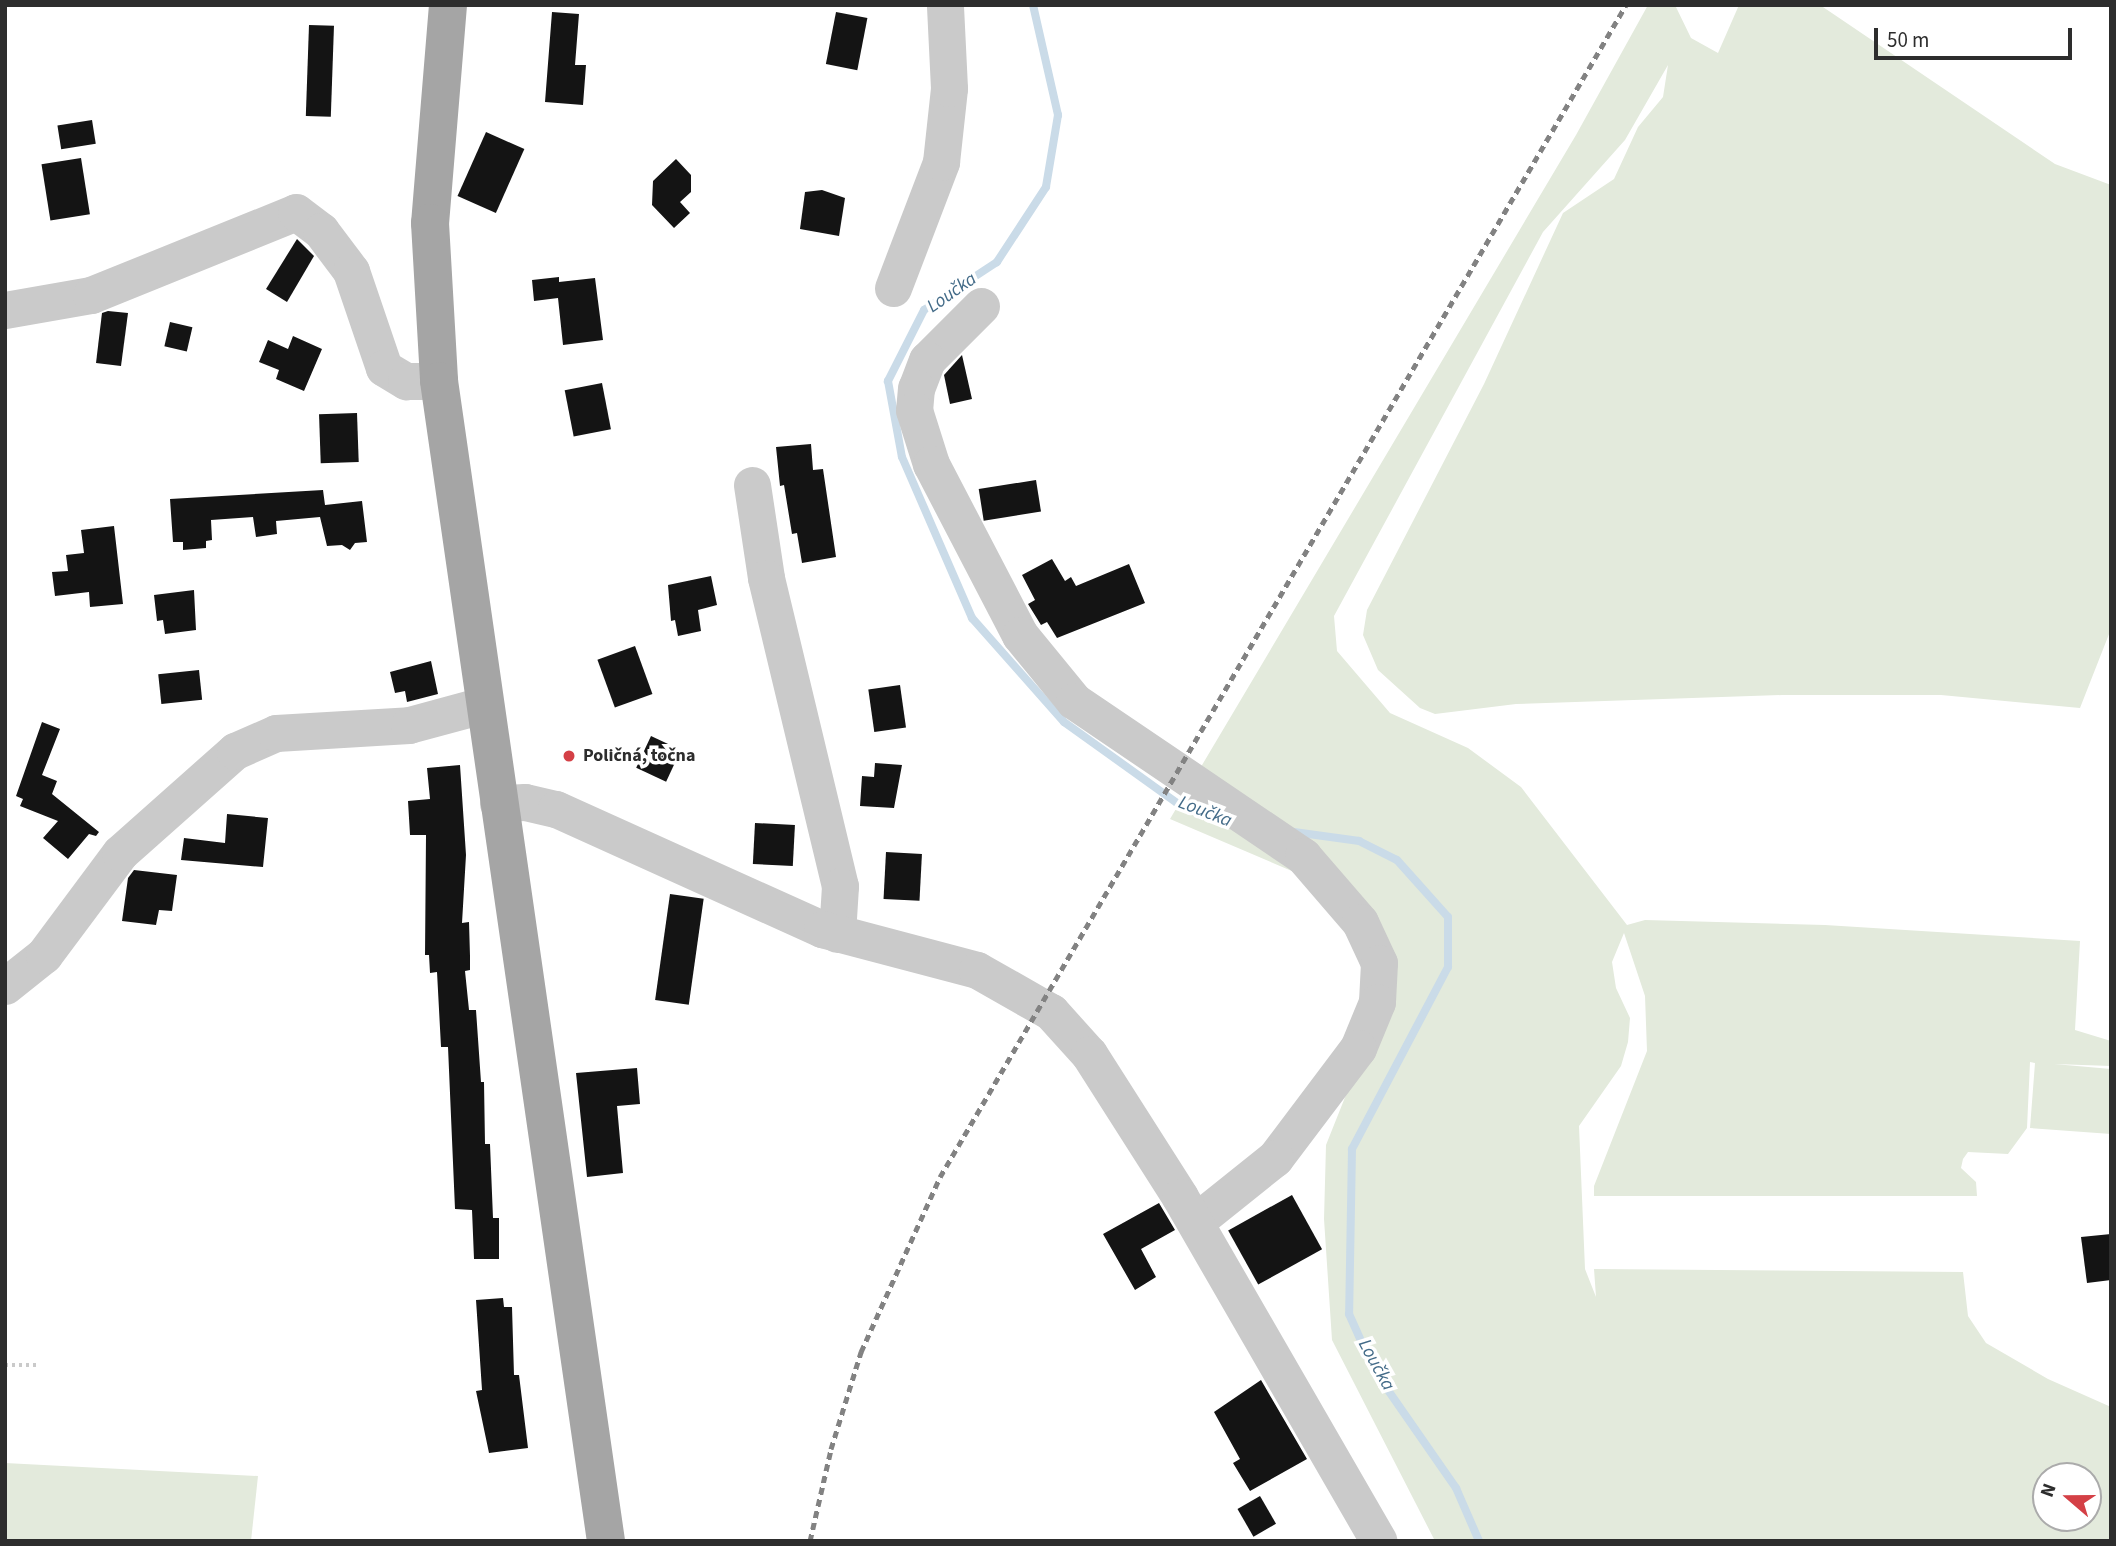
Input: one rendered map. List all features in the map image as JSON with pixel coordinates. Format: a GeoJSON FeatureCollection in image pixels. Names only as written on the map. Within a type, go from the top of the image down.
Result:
{"type":"FeatureCollection","features":[{"type":"Feature","properties":{"kind":"main road"},"geometry":{"type":"LineString","coordinates":[[448,5],[430,223],[439,381],[483,705],[606,1541]]}},
{"type":"Feature","properties":{"kind":"street"},"geometry":{"type":"LineString","coordinates":[[893,288],[941,162],[949,88],[945,5]]}},
{"type":"Feature","properties":{"kind":"street"},"geometry":{"type":"LineString","coordinates":[[5,310],[91,295],[167,268],[287,212],[296,212],[321,231],[351,271],[384,368],[406,381],[439,381]]}},
{"type":"Feature","properties":{"kind":"street"},"geometry":{"type":"LineString","coordinates":[[981,306],[927,360],[916,388],[914,410],[917,429],[946,497],[1020,635],[1074,701],[1303,856],[1360,922],[1379,963],[1377,1002],[1358,1048],[1275,1158],[1195,1223]]}},
{"type":"Feature","properties":{"kind":"street"},"geometry":{"type":"LineString","coordinates":[[752,485],[770,597],[840,886],[837,934]]}},
{"type":"Feature","properties":{"kind":"street"},"geometry":{"type":"LineString","coordinates":[[5,986],[44,956],[120,853],[235,751],[276,733],[409,725],[483,705]]}},
{"type":"Feature","properties":{"kind":"street"},"geometry":{"type":"LineString","coordinates":[[498,803],[525,802],[556,809],[837,934],[977,970],[1051,1012],[1089,1054],[1195,1223],[1379,1541]]}},
{"type":"Feature","properties":{"kind":"path"},"geometry":{"type":"LineString","coordinates":[[5,1365],[40,1365]]}},
{"type":"Feature","properties":{"kind":"shaded area"},"geometry":{"type":"Polygon","coordinates":[[[1648,5],[1675,5],[1691,38],[1718,53],[1739,5],[1820,5],[2055,164],[2111,185],[2111,629],[2080,708],[1941,695],[1782,695],[1516,704],[1435,714],[1420,708],[1378,670],[1363,635],[1367,610],[1484,384],[1563,213],[1614,179],[1638,127],[1663,97],[1668,65],[1625,140],[1543,232],[1334,616],[1337,651],[1390,713],[1468,748],[1521,787],[1627,925],[1645,920],[1825,925],[2080,941],[2075,1030],[2111,1041],[2111,1066],[2054,1064],[2111,1069],[2111,1134],[2030,1128],[2035,1063],[2030,1062],[2027,1128],[2008,1154],[1968,1152],[1963,1159],[1961,1168],[1976,1182],[1977,1196],[1594,1196],[1594,1186],[1647,1051],[1645,996],[1624,933],[1612,962],[1616,988],[1630,1018],[1628,1042],[1621,1066],[1579,1126],[1585,1269],[1596,1297],[1594,1269],[1963,1272],[1968,1316],[1986,1343],[2048,1379],[2111,1407],[2111,1541],[1435,1541],[1332,1340],[1324,1219],[1326,1145],[1385,997],[1341,892],[1170,819],[1576,135],[1648,5]]]}},
{"type":"Feature","properties":{"kind":"shaded area"},"geometry":{"type":"Polygon","coordinates":[[[5,1463],[258,1476],[251,1541],[5,1541],[5,1463]]]}},
{"type":"Feature","properties":{"kind":"building"},"geometry":{"type":"Polygon","coordinates":[[[552,12],[579,14],[575,65],[586,65],[583,105],[545,102],[552,12]]]}},
{"type":"Feature","properties":{"kind":"building"},"geometry":{"type":"Polygon","coordinates":[[[836,12],[867,18],[857,70],[826,64],[836,12]]]}},
{"type":"Feature","properties":{"kind":"building"},"geometry":{"type":"Polygon","coordinates":[[[309,25],[334,26],[331,117],[306,116],[309,25]]]}},
{"type":"Feature","properties":{"kind":"building"},"geometry":{"type":"Polygon","coordinates":[[[92,120],[96,144],[61,149],[57,125],[92,120]]]}},
{"type":"Feature","properties":{"kind":"building"},"geometry":{"type":"Polygon","coordinates":[[[486,132],[524,149],[496,213],[458,196],[486,132]]]}},
{"type":"Feature","properties":{"kind":"building"},"geometry":{"type":"Polygon","coordinates":[[[81,158],[90,214],[50,221],[41,164],[81,158]]]}},
{"type":"Feature","properties":{"kind":"building"},"geometry":{"type":"Polygon","coordinates":[[[676,159],[691,175],[691,192],[680,202],[690,213],[674,228],[652,205],[653,181],[676,159]]]}},
{"type":"Feature","properties":{"kind":"building"},"geometry":{"type":"Polygon","coordinates":[[[822,190],[845,198],[839,236],[800,229],[805,192],[822,190]]]}},
{"type":"Feature","properties":{"kind":"building"},"geometry":{"type":"Polygon","coordinates":[[[297,239],[314,256],[287,302],[266,289],[297,239]]]}},
{"type":"Feature","properties":{"kind":"building"},"geometry":{"type":"Polygon","coordinates":[[[559,277],[559,282],[595,278],[603,340],[563,345],[558,298],[534,301],[532,280],[559,277]]]}},
{"type":"Feature","properties":{"kind":"building"},"geometry":{"type":"Polygon","coordinates":[[[102,313],[128,313],[121,366],[96,363],[102,313]]]}},
{"type":"Feature","properties":{"kind":"building"},"geometry":{"type":"Polygon","coordinates":[[[170,322],[192,327],[187,352],[164,346],[170,322]]]}},
{"type":"Feature","properties":{"kind":"building"},"geometry":{"type":"Polygon","coordinates":[[[293,336],[322,349],[304,391],[276,379],[279,370],[259,362],[268,340],[288,349],[293,336]]]}},
{"type":"Feature","properties":{"kind":"building"},"geometry":{"type":"Polygon","coordinates":[[[962,355],[972,399],[950,404],[944,375],[962,355]]]}},
{"type":"Feature","properties":{"kind":"building"},"geometry":{"type":"Polygon","coordinates":[[[602,383],[611,429],[574,436],[565,390],[602,383]]]}},
{"type":"Feature","properties":{"kind":"building"},"geometry":{"type":"Polygon","coordinates":[[[357,413],[359,462],[321,463],[319,414],[357,413]]]}},
{"type":"Feature","properties":{"kind":"building"},"geometry":{"type":"Polygon","coordinates":[[[811,444],[813,470],[823,469],[836,557],[802,563],[797,533],[792,534],[784,485],[780,486],[776,447],[811,444]]]}},
{"type":"Feature","properties":{"kind":"building"},"geometry":{"type":"Polygon","coordinates":[[[1036,480],[1041,512],[984,521],[979,489],[1036,480]]]}},
{"type":"Feature","properties":{"kind":"building"},"geometry":{"type":"Polygon","coordinates":[[[323,490],[325,505],[362,501],[367,542],[355,543],[350,550],[342,545],[327,546],[320,517],[276,521],[277,534],[256,537],[253,517],[211,520],[212,540],[206,541],[206,548],[183,550],[183,542],[173,542],[170,499],[323,490]]]}},
{"type":"Feature","properties":{"kind":"building"},"geometry":{"type":"Polygon","coordinates":[[[114,526],[123,604],[90,607],[89,592],[55,596],[52,572],[68,571],[66,555],[84,553],[81,530],[114,526]]]}},
{"type":"Feature","properties":{"kind":"building"},"geometry":{"type":"Polygon","coordinates":[[[1052,559],[1065,581],[1071,577],[1076,586],[1129,564],[1145,603],[1057,638],[1047,622],[1041,625],[1028,604],[1035,600],[1022,575],[1052,559]]]}},
{"type":"Feature","properties":{"kind":"building"},"geometry":{"type":"Polygon","coordinates":[[[711,576],[717,605],[698,610],[701,631],[678,636],[675,620],[671,621],[668,585],[711,576]]]}},
{"type":"Feature","properties":{"kind":"building"},"geometry":{"type":"Polygon","coordinates":[[[194,590],[196,630],[165,634],[163,620],[157,621],[154,595],[194,590]]]}},
{"type":"Feature","properties":{"kind":"building"},"geometry":{"type":"Polygon","coordinates":[[[635,646],[652,694],[615,708],[597,660],[635,646]]]}},
{"type":"Feature","properties":{"kind":"building"},"geometry":{"type":"Polygon","coordinates":[[[431,661],[438,694],[407,702],[405,691],[395,693],[390,672],[431,661]]]}},
{"type":"Feature","properties":{"kind":"building"},"geometry":{"type":"Polygon","coordinates":[[[199,670],[202,700],[161,704],[158,674],[199,670]]]}},
{"type":"Feature","properties":{"kind":"building"},"geometry":{"type":"Polygon","coordinates":[[[900,685],[906,728],[874,732],[868,689],[900,685]]]}},
{"type":"Feature","properties":{"kind":"building"},"geometry":{"type":"Polygon","coordinates":[[[42,722],[60,729],[42,775],[57,781],[52,794],[99,832],[96,836],[89,834],[68,859],[43,838],[58,821],[20,806],[23,799],[16,796],[42,722]]]}},
{"type":"Feature","properties":{"kind":"building"},"geometry":{"type":"Polygon","coordinates":[[[651,736],[681,750],[666,782],[636,768],[651,736]]]}},
{"type":"Feature","properties":{"kind":"building"},"geometry":{"type":"Polygon","coordinates":[[[875,763],[902,765],[894,808],[860,806],[862,776],[874,777],[875,763]]]}},
{"type":"Feature","properties":{"kind":"building"},"geometry":{"type":"Polygon","coordinates":[[[460,765],[466,855],[462,923],[469,922],[470,956],[470,970],[465,971],[469,1010],[476,1010],[481,1082],[484,1082],[485,1144],[490,1144],[493,1218],[499,1218],[499,1259],[474,1259],[472,1210],[455,1209],[448,1047],[441,1047],[437,972],[430,973],[429,955],[425,955],[426,835],[410,835],[408,801],[430,799],[427,768],[460,765]]]}},
{"type":"Feature","properties":{"kind":"building"},"geometry":{"type":"Polygon","coordinates":[[[227,814],[268,818],[263,867],[181,860],[184,838],[225,843],[227,814]]]}},
{"type":"Feature","properties":{"kind":"building"},"geometry":{"type":"Polygon","coordinates":[[[755,823],[795,825],[793,866],[753,864],[755,823]]]}},
{"type":"Feature","properties":{"kind":"building"},"geometry":{"type":"Polygon","coordinates":[[[886,852],[922,854],[919,901],[884,899],[886,852]]]}},
{"type":"Feature","properties":{"kind":"building"},"geometry":{"type":"Polygon","coordinates":[[[134,870],[177,875],[172,911],[159,910],[156,925],[122,921],[128,878],[134,870]]]}},
{"type":"Feature","properties":{"kind":"building"},"geometry":{"type":"Polygon","coordinates":[[[670,894],[704,899],[689,1005],[655,1000],[670,894]]]}},
{"type":"Feature","properties":{"kind":"building"},"geometry":{"type":"Polygon","coordinates":[[[637,1068],[640,1104],[617,1106],[623,1173],[587,1177],[576,1073],[637,1068]]]}},
{"type":"Feature","properties":{"kind":"building"},"geometry":{"type":"Polygon","coordinates":[[[1292,1195],[1322,1249],[1258,1285],[1228,1230],[1292,1195]]]}},
{"type":"Feature","properties":{"kind":"building"},"geometry":{"type":"Polygon","coordinates":[[[1159,1203],[1175,1230],[1141,1249],[1156,1277],[1135,1290],[1103,1234],[1159,1203]]]}},
{"type":"Feature","properties":{"kind":"building"},"geometry":{"type":"Polygon","coordinates":[[[2111,1234],[2111,1280],[2087,1283],[2081,1237],[2111,1234]]]}},
{"type":"Feature","properties":{"kind":"building"},"geometry":{"type":"Polygon","coordinates":[[[503,1298],[504,1307],[512,1307],[514,1375],[519,1375],[528,1448],[489,1453],[476,1391],[482,1390],[476,1300],[503,1298]]]}},
{"type":"Feature","properties":{"kind":"building"},"geometry":{"type":"Polygon","coordinates":[[[1261,1380],[1307,1459],[1250,1491],[1233,1463],[1240,1459],[1214,1412],[1261,1380]]]}},
{"type":"Feature","properties":{"kind":"building"},"geometry":{"type":"Polygon","coordinates":[[[1260,1496],[1276,1524],[1253,1537],[1237,1509],[1260,1496]]]}},
{"type":"Feature","properties":{"kind":"waterway","name":"Loučka"},"geometry":{"type":"LineString","coordinates":[[1033,5],[1058,115],[1046,187],[997,262],[924,310],[888,381],[902,457],[972,618],[1064,722],[1177,803],[1220,819]]}},
{"type":"Feature","properties":{"kind":"waterway","name":"Loučka"},"geometry":{"type":"LineString","coordinates":[[1294,832],[1359,841],[1397,860],[1448,917],[1448,967],[1352,1149],[1349,1314],[1374,1370],[1456,1488],[1479,1541]]}},
{"type":"Feature","properties":{"kind":"railway"},"geometry":{"type":"LineString","coordinates":[[810,1541],[831,1449],[861,1352],[940,1177],[1626,5]]}},
{"type":"Feature","properties":{"kind":"place","name":"Poličná, točna"},"geometry":{"type":"Point","coordinates":[569,756]}}]}
